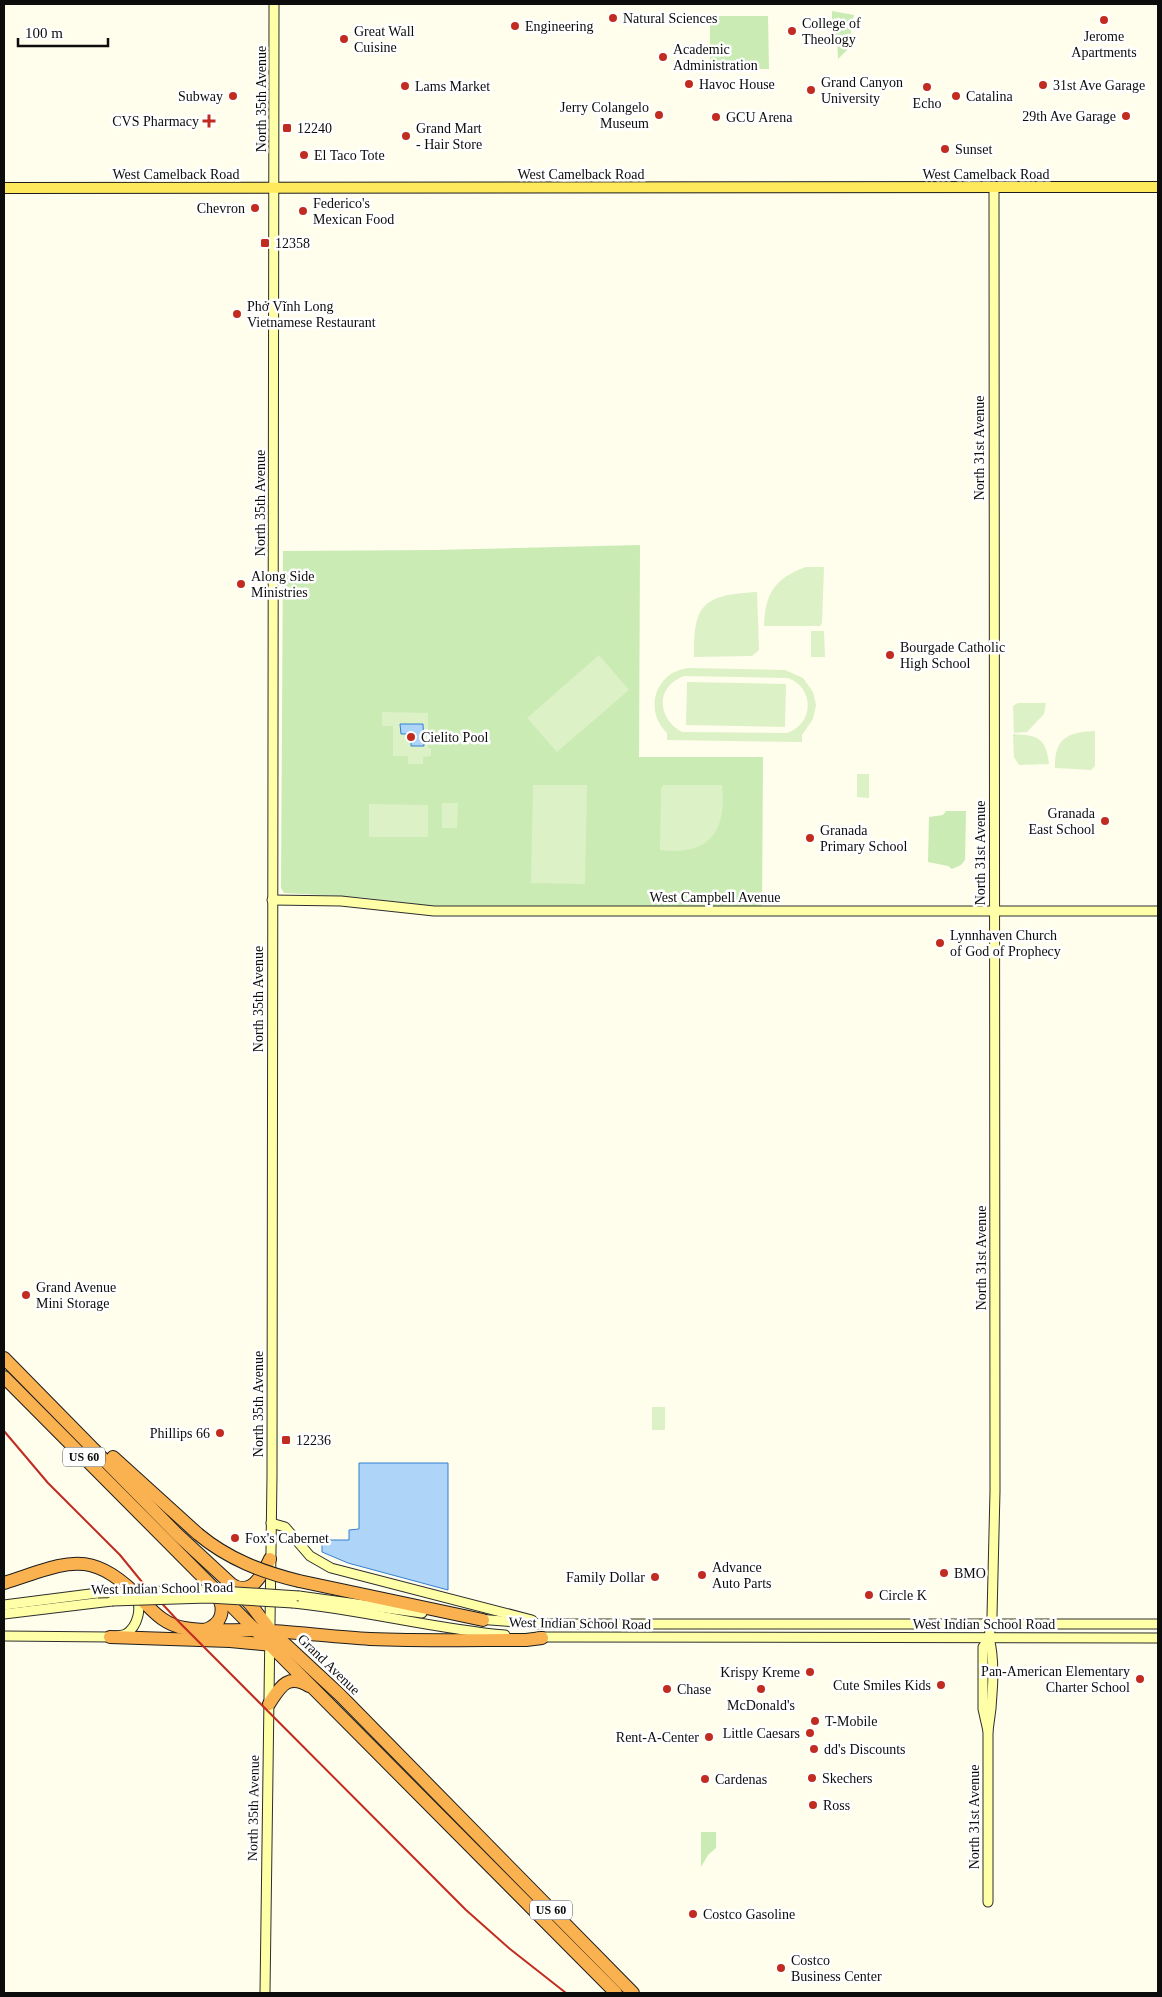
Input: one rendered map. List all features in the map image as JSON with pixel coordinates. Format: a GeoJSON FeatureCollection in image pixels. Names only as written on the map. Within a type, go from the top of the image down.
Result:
{"type":"FeatureCollection","features":[{"type":"Feature","properties":{"kind":"highway","name":"Grand Avenue"},"geometry":{"type":"LineString","coordinates":[[4,1358],[75,1430],[212,1586],[255,1631],[315,1691],[633,1993]]}},
{"type":"Feature","properties":{"kind":"highway","name":"Grand Avenue"},"geometry":{"type":"LineString","coordinates":[[4,1377],[159,1524],[230,1583],[251,1605],[270,1630],[308,1665],[616,1993]]}},
{"type":"Feature","properties":{"kind":"highway"},"geometry":{"type":"LineString","coordinates":[[31,1404],[46,1400]]}},
{"type":"Feature","properties":{"kind":"highway"},"geometry":{"type":"LineString","coordinates":[[75,1430],[104,1450],[198,1534],[220,1551],[252,1568],[299,1581],[483,1620]]}},
{"type":"Feature","properties":{"kind":"highway"},"geometry":{"type":"LineString","coordinates":[[230,1583],[243,1588],[252,1585],[260,1579],[270,1559]]}},
{"type":"Feature","properties":{"kind":"highway"},"geometry":{"type":"LineString","coordinates":[[4,1583],[54,1566],[78,1563],[95,1566],[110,1573],[135,1593],[165,1622],[178,1627],[204,1630],[270,1630],[294,1634],[384,1639],[526,1640],[542,1638]]}},
{"type":"Feature","properties":{"kind":"highway"},"geometry":{"type":"LineString","coordinates":[[204,1630],[218,1623],[222,1611],[221,1602],[212,1586]]}},
{"type":"Feature","properties":{"kind":"highway"},"geometry":{"type":"LineString","coordinates":[[110,1637],[230,1641],[270,1646],[294,1634]]}},
{"type":"Feature","properties":{"kind":"highway"},"geometry":{"type":"LineString","coordinates":[[308,1665],[302,1648],[304,1640],[312,1635]]}},
{"type":"Feature","properties":{"kind":"highway"},"geometry":{"type":"LineString","coordinates":[[268,1704],[280,1688],[290,1682],[300,1681],[315,1691]]}},
{"type":"Feature","properties":{"kind":"main road","name":"North 35th Avenue"},"geometry":{"type":"LineString","coordinates":[[265,1993],[271,1523],[274,4]]}},
{"type":"Feature","properties":{"kind":"main road","name":"West Camelback Road"},"geometry":{"type":"LineString","coordinates":[[4,188],[1158,187]]}},
{"type":"Feature","properties":{"kind":"main road","name":"North 31st Avenue"},"geometry":{"type":"LineString","coordinates":[[988,1902],[988,1731],[983,1709],[983,1648],[989,1638],[991,1624],[995,1481],[994,911],[996,610],[993,417],[994,188]]}},
{"type":"Feature","properties":{"kind":"main road","name":"West Campbell Avenue"},"geometry":{"type":"LineString","coordinates":[[272,900],[340,900],[434,911],[1158,911]]}},
{"type":"Feature","properties":{"kind":"main road"},"geometry":{"type":"LineString","coordinates":[[271,1523],[285,1527],[310,1556],[331,1568],[542,1624]]}},
{"type":"Feature","properties":{"kind":"main road","name":"West Indian School Road"},"geometry":{"type":"LineString","coordinates":[[4,1605],[98,1593],[205,1590],[299,1596],[483,1620],[542,1624],[1158,1624]]}},
{"type":"Feature","properties":{"kind":"main road"},"geometry":{"type":"LineString","coordinates":[[4,1636],[110,1637],[124,1635],[135,1624],[139,1604],[135,1593]]}},
{"type":"Feature","properties":{"kind":"main road","name":"West Indian School Road"},"geometry":{"type":"LineString","coordinates":[[4,1614],[112,1601],[208,1598],[327,1607],[478,1632],[542,1638],[1158,1638]]}},
{"type":"Feature","properties":{"kind":"green space"},"geometry":{"type":"Polygon","coordinates":[[[832,11],[854,15],[848,49],[838,59],[837,37],[832,36],[832,11]]]}},
{"type":"Feature","properties":{"kind":"green space"},"geometry":{"type":"Polygon","coordinates":[[[710,16],[768,16],[769,69],[710,68],[710,16]]]}},
{"type":"Feature","properties":{"kind":"green space"},"geometry":{"type":"Polygon","coordinates":[[[640,545],[639,757],[763,757],[762,906],[433,906],[358,897],[284,893],[281,888],[283,551],[435,550],[640,545]]]}},
{"type":"Feature","properties":{"kind":"green space"},"geometry":{"type":"Polygon","coordinates":[[[806,567],[824,567],[822,623],[820,626],[764,626],[767,604],[774,588],[786,576],[806,567]]]}},
{"type":"Feature","properties":{"kind":"green space"},"geometry":{"type":"Polygon","coordinates":[[[757,592],[759,650],[752,656],[694,657],[696,624],[705,605],[725,596],[757,592]]]}},
{"type":"Feature","properties":{"kind":"green space"},"geometry":{"type":"Polygon","coordinates":[[[811,631],[824,631],[825,657],[811,657],[811,631]]]}},
{"type":"Feature","properties":{"kind":"green space"},"geometry":{"type":"Polygon","coordinates":[[[599,655],[629,690],[557,752],[527,718],[599,655]]]}},
{"type":"Feature","properties":{"kind":"green space"},"geometry":{"type":"Polygon","coordinates":[[[691,668],[785,670],[803,678],[813,692],[816,705],[813,719],[802,735],[802,742],[667,740],[667,733],[659,723],[655,713],[655,702],[657,692],[662,683],[669,675],[679,670],[691,668]],[[684,676],[668,687],[664,695],[664,711],[674,726],[682,732],[787,733],[802,722],[808,706],[807,697],[803,690],[797,683],[788,678],[684,676]]]}},
{"type":"Feature","properties":{"kind":"green space"},"geometry":{"type":"Polygon","coordinates":[[[687,682],[786,684],[785,727],[686,725],[687,682]]]}},
{"type":"Feature","properties":{"kind":"green space"},"geometry":{"type":"Polygon","coordinates":[[[1018,703],[1046,703],[1044,714],[1027,732],[1014,733],[1013,706],[1018,703]]]}},
{"type":"Feature","properties":{"kind":"green space","name":"Cielito Pool"},"geometry":{"type":"Polygon","coordinates":[[[382,712],[428,713],[428,748],[431,748],[431,756],[423,757],[423,764],[408,764],[408,756],[393,756],[393,726],[382,726],[382,712]]]}},
{"type":"Feature","properties":{"kind":"green space"},"geometry":{"type":"Polygon","coordinates":[[[1095,731],[1095,766],[1091,770],[1055,768],[1057,750],[1064,739],[1077,733],[1095,731]]]}},
{"type":"Feature","properties":{"kind":"green space"},"geometry":{"type":"Polygon","coordinates":[[[1013,734],[1028,735],[1039,739],[1043,743],[1048,755],[1049,764],[1019,765],[1014,757],[1013,734]]]}},
{"type":"Feature","properties":{"kind":"green space"},"geometry":{"type":"Polygon","coordinates":[[[857,774],[869,774],[869,798],[857,797],[857,774]]]}},
{"type":"Feature","properties":{"kind":"green space"},"geometry":{"type":"Polygon","coordinates":[[[533,785],[587,785],[585,884],[531,883],[533,785]]]}},
{"type":"Feature","properties":{"kind":"green space"},"geometry":{"type":"Polygon","coordinates":[[[664,785],[722,785],[723,802],[718,828],[702,844],[691,849],[677,851],[660,850],[661,788],[664,785]]]}},
{"type":"Feature","properties":{"kind":"green space"},"geometry":{"type":"Polygon","coordinates":[[[442,803],[458,803],[457,828],[442,828],[442,803]]]}},
{"type":"Feature","properties":{"kind":"green space"},"geometry":{"type":"Polygon","coordinates":[[[369,804],[428,805],[428,837],[369,837],[369,804]]]}},
{"type":"Feature","properties":{"kind":"green space"},"geometry":{"type":"Polygon","coordinates":[[[946,811],[966,811],[965,860],[961,865],[952,869],[948,866],[928,862],[929,817],[943,815],[946,811]]]}},
{"type":"Feature","properties":{"kind":"green space"},"geometry":{"type":"Polygon","coordinates":[[[652,1407],[665,1407],[665,1430],[652,1430],[652,1407]]]}},
{"type":"Feature","properties":{"kind":"green space"},"geometry":{"type":"Polygon","coordinates":[[[701,1832],[716,1832],[716,1848],[708,1855],[701,1867],[701,1832]]]}},
{"type":"Feature","properties":{"kind":"water"},"geometry":{"type":"Polygon","coordinates":[[[400,724],[423,724],[424,746],[411,746],[411,734],[401,734],[400,724]]]}},
{"type":"Feature","properties":{"kind":"water"},"geometry":{"type":"Polygon","coordinates":[[[359,1463],[448,1463],[448,1590],[348,1563],[322,1552],[322,1540],[349,1540],[349,1530],[359,1529],[359,1463]]]}},
{"type":"Feature","properties":{"kind":"railway"},"geometry":{"type":"LineString","coordinates":[[4,1431],[48,1483],[120,1555],[180,1623],[466,1910],[510,1949],[566,1993]]}},
{"type":"Feature","properties":{"kind":"place","name":"Natural Sciences"},"geometry":{"type":"Point","coordinates":[613,18]}},
{"type":"Feature","properties":{"kind":"place","name":"Jerome Apartments"},"geometry":{"type":"Point","coordinates":[1104,20]}},
{"type":"Feature","properties":{"kind":"place","name":"Engineering"},"geometry":{"type":"Point","coordinates":[515,26]}},
{"type":"Feature","properties":{"kind":"place","name":"College of Theology"},"geometry":{"type":"Point","coordinates":[792,31]}},
{"type":"Feature","properties":{"kind":"place","name":"Great Wall Cuisine"},"geometry":{"type":"Point","coordinates":[344,39]}},
{"type":"Feature","properties":{"kind":"place","name":"Academic Administration"},"geometry":{"type":"Point","coordinates":[663,57]}},
{"type":"Feature","properties":{"kind":"place","name":"Havoc House"},"geometry":{"type":"Point","coordinates":[689,84]}},
{"type":"Feature","properties":{"kind":"place","name":"31st Ave Garage"},"geometry":{"type":"Point","coordinates":[1043,85]}},
{"type":"Feature","properties":{"kind":"place","name":"Lams Market"},"geometry":{"type":"Point","coordinates":[405,86]}},
{"type":"Feature","properties":{"kind":"place","name":"Echo"},"geometry":{"type":"Point","coordinates":[927,87]}},
{"type":"Feature","properties":{"kind":"place","name":"Grand Canyon University"},"geometry":{"type":"Point","coordinates":[811,90]}},
{"type":"Feature","properties":{"kind":"place","name":"Subway"},"geometry":{"type":"Point","coordinates":[233,96]}},
{"type":"Feature","properties":{"kind":"place","name":"Catalina"},"geometry":{"type":"Point","coordinates":[956,96]}},
{"type":"Feature","properties":{"kind":"place","name":"Jerry Colangelo Museum"},"geometry":{"type":"Point","coordinates":[659,115]}},
{"type":"Feature","properties":{"kind":"place","name":"29th Ave Garage"},"geometry":{"type":"Point","coordinates":[1126,116]}},
{"type":"Feature","properties":{"kind":"place","name":"GCU Arena"},"geometry":{"type":"Point","coordinates":[716,117]}},
{"type":"Feature","properties":{"kind":"place","name":"CVS Pharmacy"},"geometry":{"type":"Point","coordinates":[209,121]}},
{"type":"Feature","properties":{"kind":"place","name":"12240"},"geometry":{"type":"Point","coordinates":[287,128]}},
{"type":"Feature","properties":{"kind":"place","name":"Grand Mart - Hair Store"},"geometry":{"type":"Point","coordinates":[406,136]}},
{"type":"Feature","properties":{"kind":"place","name":"Sunset"},"geometry":{"type":"Point","coordinates":[945,149]}},
{"type":"Feature","properties":{"kind":"place","name":"El Taco Tote"},"geometry":{"type":"Point","coordinates":[304,155]}},
{"type":"Feature","properties":{"kind":"place","name":"Chevron"},"geometry":{"type":"Point","coordinates":[255,208]}},
{"type":"Feature","properties":{"kind":"place","name":"Federico's Mexican Food"},"geometry":{"type":"Point","coordinates":[303,211]}},
{"type":"Feature","properties":{"kind":"place","name":"12358"},"geometry":{"type":"Point","coordinates":[265,243]}},
{"type":"Feature","properties":{"kind":"place","name":"Phở Vĩnh Long Vietnamese Restaurant"},"geometry":{"type":"Point","coordinates":[237,314]}},
{"type":"Feature","properties":{"kind":"place","name":"Along Side Ministries"},"geometry":{"type":"Point","coordinates":[241,584]}},
{"type":"Feature","properties":{"kind":"place","name":"Bourgade Catholic High School"},"geometry":{"type":"Point","coordinates":[890,655]}},
{"type":"Feature","properties":{"kind":"place","name":"Cielito Pool"},"geometry":{"type":"Point","coordinates":[411,737]}},
{"type":"Feature","properties":{"kind":"place","name":"Granada East School"},"geometry":{"type":"Point","coordinates":[1105,821]}},
{"type":"Feature","properties":{"kind":"place","name":"Granada Primary School"},"geometry":{"type":"Point","coordinates":[810,838]}},
{"type":"Feature","properties":{"kind":"place","name":"Lynnhaven Church of God of Prophecy"},"geometry":{"type":"Point","coordinates":[940,943]}},
{"type":"Feature","properties":{"kind":"place","name":"Grand Avenue Mini Storage"},"geometry":{"type":"Point","coordinates":[26,1295]}},
{"type":"Feature","properties":{"kind":"place","name":"Phillips 66"},"geometry":{"type":"Point","coordinates":[220,1433]}},
{"type":"Feature","properties":{"kind":"place","name":"12236"},"geometry":{"type":"Point","coordinates":[286,1440]}},
{"type":"Feature","properties":{"kind":"place","name":"Fox's Cabernet"},"geometry":{"type":"Point","coordinates":[235,1538]}},
{"type":"Feature","properties":{"kind":"place","name":"BMO"},"geometry":{"type":"Point","coordinates":[944,1573]}},
{"type":"Feature","properties":{"kind":"place","name":"Advance Auto Parts"},"geometry":{"type":"Point","coordinates":[702,1575]}},
{"type":"Feature","properties":{"kind":"place","name":"Family Dollar"},"geometry":{"type":"Point","coordinates":[655,1577]}},
{"type":"Feature","properties":{"kind":"place","name":"Circle K"},"geometry":{"type":"Point","coordinates":[869,1595]}},
{"type":"Feature","properties":{"kind":"place","name":"Krispy Kreme"},"geometry":{"type":"Point","coordinates":[810,1672]}},
{"type":"Feature","properties":{"kind":"place","name":"Pan-American Elementary Charter School"},"geometry":{"type":"Point","coordinates":[1140,1679]}},
{"type":"Feature","properties":{"kind":"place","name":"Cute Smiles Kids"},"geometry":{"type":"Point","coordinates":[941,1685]}},
{"type":"Feature","properties":{"kind":"place","name":"Chase"},"geometry":{"type":"Point","coordinates":[667,1689]}},
{"type":"Feature","properties":{"kind":"place","name":"McDonald's"},"geometry":{"type":"Point","coordinates":[761,1689]}},
{"type":"Feature","properties":{"kind":"place","name":"T-Mobile"},"geometry":{"type":"Point","coordinates":[815,1721]}},
{"type":"Feature","properties":{"kind":"place","name":"Little Caesars"},"geometry":{"type":"Point","coordinates":[810,1733]}},
{"type":"Feature","properties":{"kind":"place","name":"Rent-A-Center"},"geometry":{"type":"Point","coordinates":[709,1737]}},
{"type":"Feature","properties":{"kind":"place","name":"dd's Discounts"},"geometry":{"type":"Point","coordinates":[814,1749]}},
{"type":"Feature","properties":{"kind":"place","name":"Skechers"},"geometry":{"type":"Point","coordinates":[812,1778]}},
{"type":"Feature","properties":{"kind":"place","name":"Cardenas"},"geometry":{"type":"Point","coordinates":[705,1779]}},
{"type":"Feature","properties":{"kind":"place","name":"Ross"},"geometry":{"type":"Point","coordinates":[813,1805]}},
{"type":"Feature","properties":{"kind":"place","name":"Costco Gasoline"},"geometry":{"type":"Point","coordinates":[693,1914]}},
{"type":"Feature","properties":{"kind":"place","name":"Costco Business Center"},"geometry":{"type":"Point","coordinates":[781,1968]}}]}
